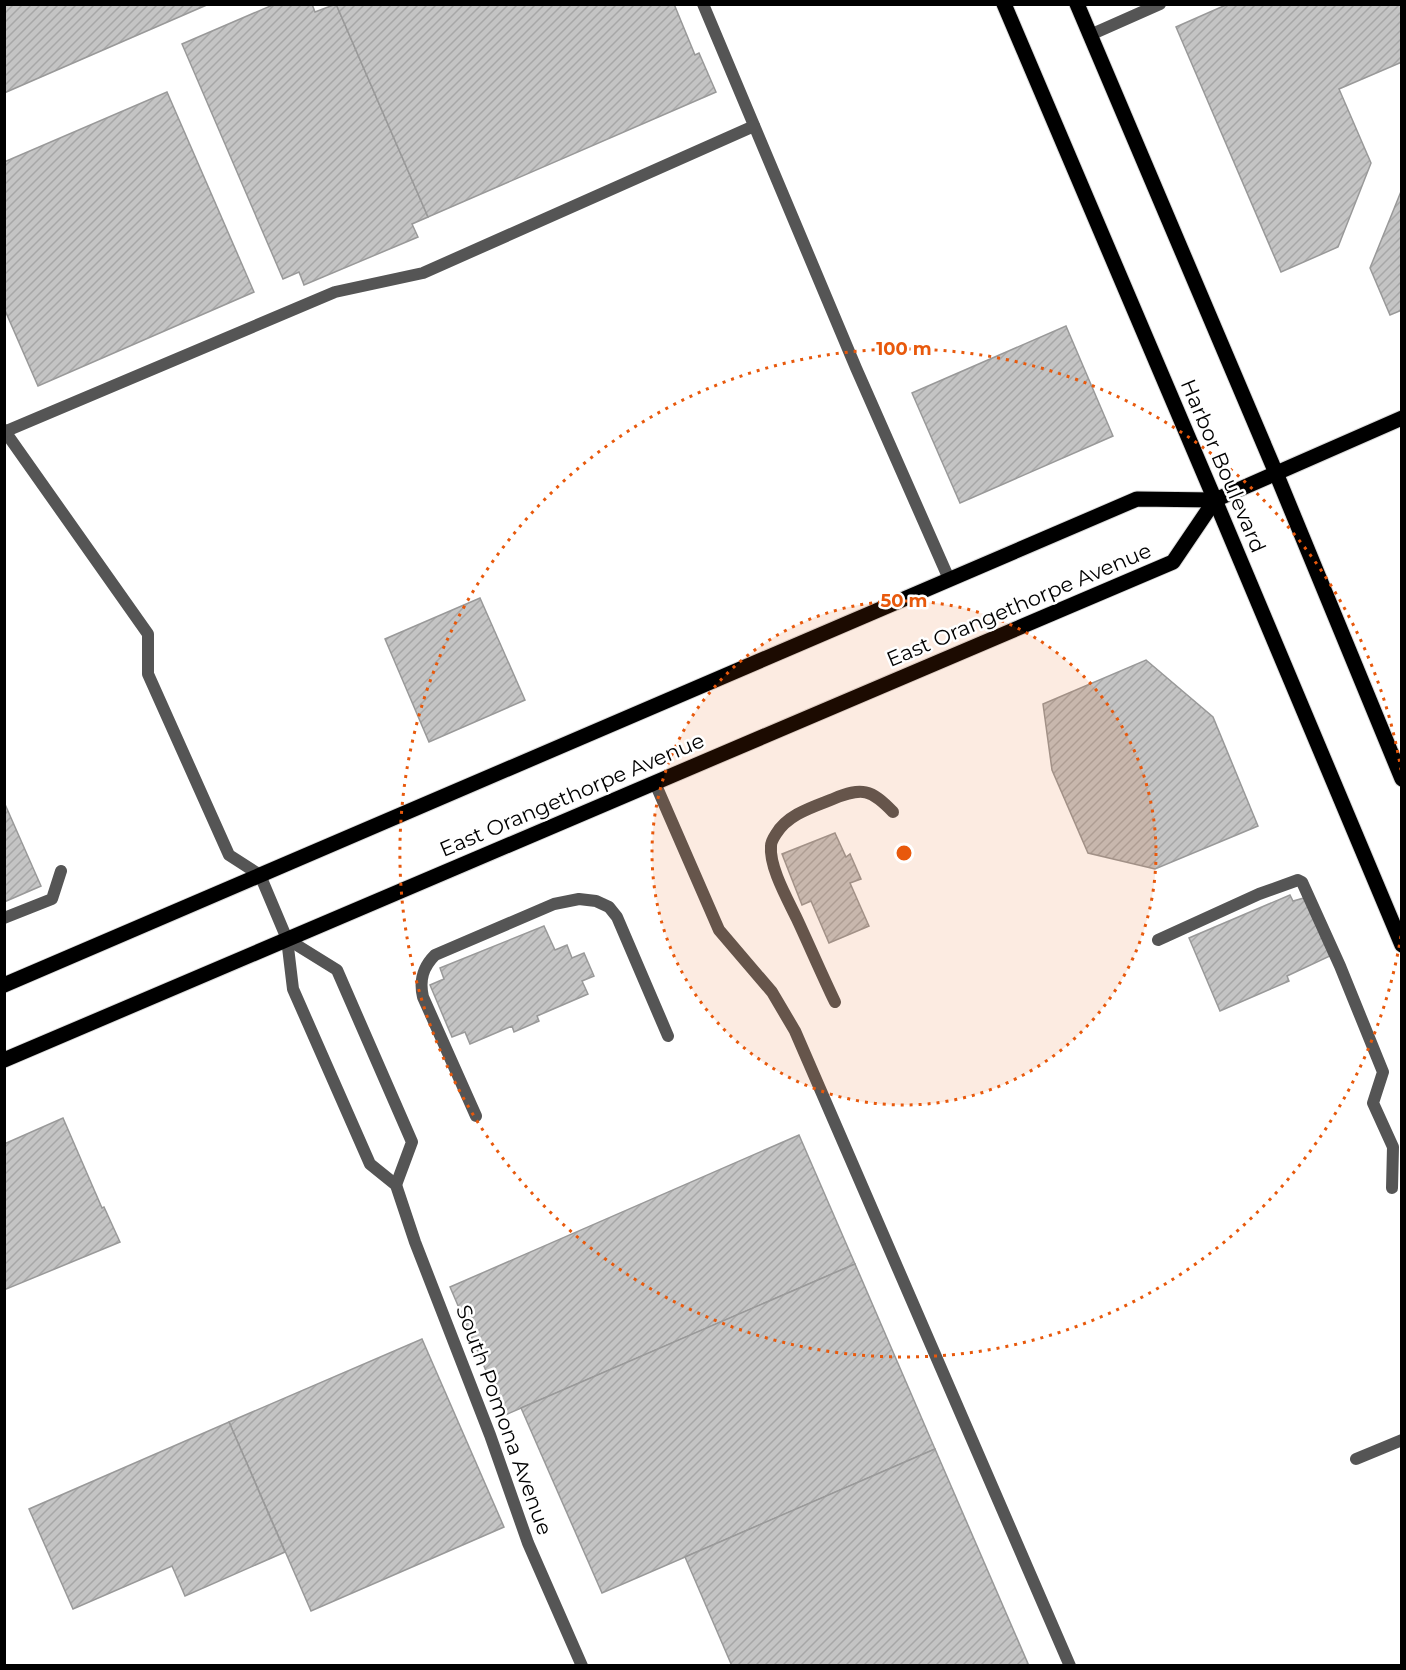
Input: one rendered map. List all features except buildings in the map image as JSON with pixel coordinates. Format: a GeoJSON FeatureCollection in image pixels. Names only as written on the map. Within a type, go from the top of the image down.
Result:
{"type":"FeatureCollection","features":[{"type":"Feature","properties":{"kind":"main road","name":"Harbor Boulevard"},"geometry":{"type":"LineString","coordinates":[[1004,4],[1401,945]]}},
{"type":"Feature","properties":{"kind":"main road"},"geometry":{"type":"LineString","coordinates":[[1077,4],[1276,473],[1401,778]]}},
{"type":"Feature","properties":{"kind":"main road"},"geometry":{"type":"LineString","coordinates":[[4,985],[1137,499],[1215,500],[1401,418]]}},
{"type":"Feature","properties":{"kind":"main road","name":"East Orangethorpe Avenue"},"geometry":{"type":"LineString","coordinates":[[4,1060],[1173,562],[1215,500]]}},
{"type":"Feature","properties":{"kind":"street"},"geometry":{"type":"LineString","coordinates":[[703,4],[856,368],[950,579]]}},
{"type":"Feature","properties":{"kind":"street"},"geometry":{"type":"LineString","coordinates":[[1089,35],[1160,4]]}},
{"type":"Feature","properties":{"kind":"street"},"geometry":{"type":"LineString","coordinates":[[287,939],[337,970],[412,1142],[396,1185],[370,1164],[360,1142],[293,989],[287,939],[260,876],[229,855],[148,674],[148,634],[5,431],[335,292],[423,273],[754,126]]}},
{"type":"Feature","properties":{"kind":"street"},"geometry":{"type":"LineString","coordinates":[[655,783],[718,930],[772,992],[795,1031],[1070,1665]]}},
{"type":"Feature","properties":{"kind":"street"},"geometry":{"type":"LineString","coordinates":[[835,1002],[784,890],[773,862],[771,846],[775,834],[786,821],[853,791],[868,791],[892,812]]}},
{"type":"Feature","properties":{"kind":"street"},"geometry":{"type":"LineString","coordinates":[[4,918],[52,899],[61,871]]}},
{"type":"Feature","properties":{"kind":"street"},"geometry":{"type":"LineString","coordinates":[[1158,940],[1259,894],[1298,880],[1302,882],[1332,947],[1383,1072],[1373,1104],[1393,1147],[1392,1188]]}},
{"type":"Feature","properties":{"kind":"street"},"geometry":{"type":"LineString","coordinates":[[476,1116],[423,997],[421,986],[423,973],[428,962],[435,955],[543,908],[579,899],[596,901],[609,907],[617,917],[668,1036]]}},
{"type":"Feature","properties":{"kind":"street","name":"South Pomona Avenue"},"geometry":{"type":"LineString","coordinates":[[396,1185],[528,1543],[582,1665]]}},
{"type":"Feature","properties":{"kind":"street"},"geometry":{"type":"LineString","coordinates":[[1356,1459],[1401,1440]]}}]}
